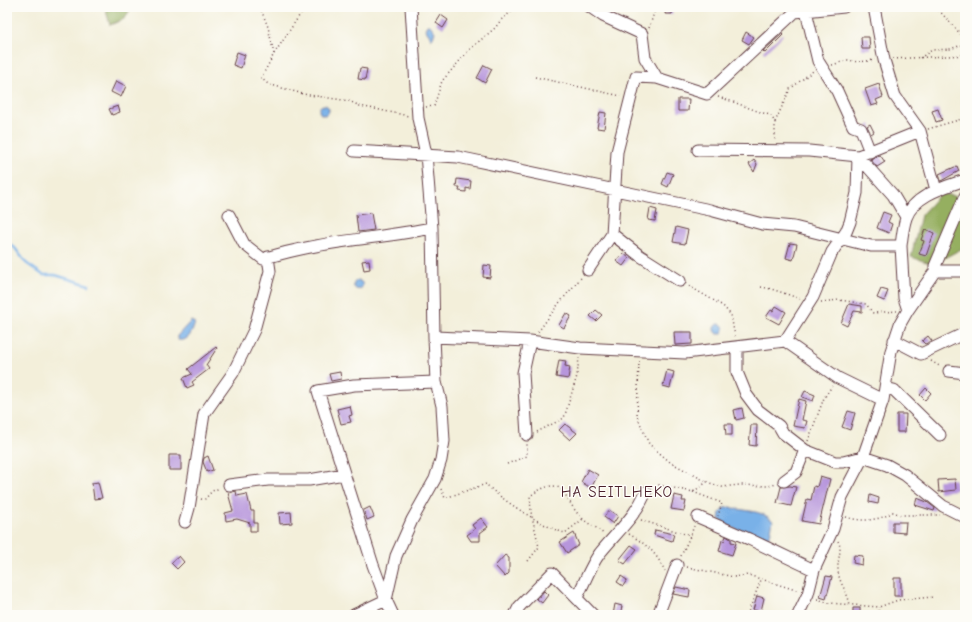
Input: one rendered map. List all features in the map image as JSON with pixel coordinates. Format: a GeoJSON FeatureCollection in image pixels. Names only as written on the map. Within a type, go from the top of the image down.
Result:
{"type":"FeatureCollection","features":[{"type":"Feature","properties":{"kind":"street"},"geometry":{"type":"LineString","coordinates":[[386,600],[391,573],[404,536],[435,479],[441,460],[444,441],[442,406],[436,382],[432,228],[426,154],[418,113],[414,76],[411,7]]}},
{"type":"Feature","properties":{"kind":"street"},"geometry":{"type":"LineString","coordinates":[[590,7],[603,16],[642,34],[645,58],[658,78]]}},
{"type":"Feature","properties":{"kind":"street"},"geometry":{"type":"LineString","coordinates":[[588,270],[612,234],[618,152],[636,77],[658,78],[707,94],[795,12],[844,7]]}},
{"type":"Feature","properties":{"kind":"street"},"geometry":{"type":"LineString","coordinates":[[874,7],[884,60],[895,96],[920,131],[936,190]]}},
{"type":"Feature","properties":{"kind":"street"},"geometry":{"type":"LineString","coordinates":[[806,11],[818,61],[837,91],[853,126],[860,130],[870,152]]}},
{"type":"Feature","properties":{"kind":"street"},"geometry":{"type":"LineString","coordinates":[[698,150],[775,150],[858,156],[920,131]]}},
{"type":"Feature","properties":{"kind":"street"},"geometry":{"type":"LineString","coordinates":[[354,151],[458,157],[710,210],[762,224],[794,227],[871,246],[901,246]]}},
{"type":"Feature","properties":{"kind":"street"},"geometry":{"type":"LineString","coordinates":[[858,156],[893,195],[906,217]]}},
{"type":"Feature","properties":{"kind":"street"},"geometry":{"type":"LineString","coordinates":[[785,341],[811,301],[832,252],[840,238],[846,232],[850,222],[857,193],[858,156]]}},
{"type":"Feature","properties":{"kind":"street"},"geometry":{"type":"LineString","coordinates":[[908,310],[904,298],[901,246],[906,217],[918,201],[936,190],[965,180]]}},
{"type":"Feature","properties":{"kind":"street"},"geometry":{"type":"LineString","coordinates":[[798,615],[808,594],[814,570],[833,529],[842,497],[863,457],[883,400],[891,351],[900,324],[935,271],[935,266],[965,196]]}},
{"type":"Feature","properties":{"kind":"street"},"geometry":{"type":"LineString","coordinates":[[229,215],[244,244],[263,259],[291,250],[328,243],[432,228]]}},
{"type":"Feature","properties":{"kind":"street"},"geometry":{"type":"LineString","coordinates":[[612,234],[639,256],[680,281]]}},
{"type":"Feature","properties":{"kind":"street"},"geometry":{"type":"LineString","coordinates":[[185,522],[191,498],[204,414],[233,373],[254,330],[270,271],[268,257]]}},
{"type":"Feature","properties":{"kind":"street"},"geometry":{"type":"LineString","coordinates":[[935,271],[964,270]]}},
{"type":"Feature","properties":{"kind":"street"},"geometry":{"type":"LineString","coordinates":[[894,340],[921,354],[965,333]]}},
{"type":"Feature","properties":{"kind":"street"},"geometry":{"type":"LineString","coordinates":[[434,337],[530,341],[580,348],[685,353],[785,341],[838,378],[883,400]]}},
{"type":"Feature","properties":{"kind":"street"},"geometry":{"type":"LineString","coordinates":[[527,435],[523,373],[530,341]]}},
{"type":"Feature","properties":{"kind":"street"},"geometry":{"type":"LineString","coordinates":[[737,347],[737,372],[746,394],[758,410],[779,426],[783,433],[805,450],[835,462],[843,462],[863,457],[888,465],[905,475],[960,515]]}},
{"type":"Feature","properties":{"kind":"street"},"geometry":{"type":"LineString","coordinates":[[949,370],[965,373]]}},
{"type":"Feature","properties":{"kind":"street"},"geometry":{"type":"LineString","coordinates":[[392,615],[373,565],[318,391],[354,385],[436,382]]}},
{"type":"Feature","properties":{"kind":"street"},"geometry":{"type":"LineString","coordinates":[[885,388],[894,390],[940,434]]}},
{"type":"Feature","properties":{"kind":"street"},"geometry":{"type":"LineString","coordinates":[[784,481],[796,472],[798,463],[805,450]]}},
{"type":"Feature","properties":{"kind":"street"},"geometry":{"type":"LineString","coordinates":[[229,485],[268,480],[309,480],[344,474]]}},
{"type":"Feature","properties":{"kind":"street"},"geometry":{"type":"LineString","coordinates":[[576,596],[594,563],[623,529],[646,492]]}},
{"type":"Feature","properties":{"kind":"street"},"geometry":{"type":"LineString","coordinates":[[698,517],[814,570]]}},
{"type":"Feature","properties":{"kind":"street"},"geometry":{"type":"LineString","coordinates":[[658,615],[677,565]]}},
{"type":"Feature","properties":{"kind":"street"},"geometry":{"type":"LineString","coordinates":[[515,615],[519,607],[552,573],[593,615]]}},
{"type":"Feature","properties":{"kind":"street"},"geometry":{"type":"LineString","coordinates":[[354,615],[386,600]]}},
{"type":"Feature","properties":{"kind":"path"},"geometry":{"type":"LineString","coordinates":[[260,7],[268,28],[274,54]]}},
{"type":"Feature","properties":{"kind":"path"},"geometry":{"type":"LineString","coordinates":[[305,7],[274,54],[261,78],[268,84],[304,94],[349,101],[360,106],[418,113],[434,106],[442,81],[470,49],[495,28],[500,20],[517,7]]}},
{"type":"Feature","properties":{"kind":"path"},"geometry":{"type":"LineString","coordinates":[[642,34],[650,27],[656,7]]}},
{"type":"Feature","properties":{"kind":"path"},"geometry":{"type":"LineString","coordinates":[[936,7],[965,39]]}},
{"type":"Feature","properties":{"kind":"path"},"geometry":{"type":"LineString","coordinates":[[920,58],[932,50],[950,49],[965,44]]}},
{"type":"Feature","properties":{"kind":"path"},"geometry":{"type":"LineString","coordinates":[[884,60],[965,55]]}},
{"type":"Feature","properties":{"kind":"path"},"geometry":{"type":"LineString","coordinates":[[535,77],[623,97],[631,97]]}},
{"type":"Feature","properties":{"kind":"path"},"geometry":{"type":"LineString","coordinates":[[707,94],[738,102],[752,110],[770,115],[775,122],[775,150]]}},
{"type":"Feature","properties":{"kind":"path"},"geometry":{"type":"LineString","coordinates":[[920,131],[965,118]]}},
{"type":"Feature","properties":{"kind":"path"},"geometry":{"type":"LineString","coordinates":[[530,341],[560,302],[588,270]]}},
{"type":"Feature","properties":{"kind":"path"},"geometry":{"type":"LineString","coordinates":[[680,281],[723,306],[731,315],[737,347]]}},
{"type":"Feature","properties":{"kind":"path"},"geometry":{"type":"LineString","coordinates":[[761,287],[774,289],[785,295],[811,301],[839,300],[866,304],[873,313],[908,310]]}},
{"type":"Feature","properties":{"kind":"path"},"geometry":{"type":"LineString","coordinates":[[507,464],[527,456],[527,435],[546,429],[564,418],[577,376],[580,348]]}},
{"type":"Feature","properties":{"kind":"path"},"geometry":{"type":"LineString","coordinates":[[639,351],[637,416],[650,444],[670,462],[707,482],[722,487],[738,485],[769,486],[784,481]]}},
{"type":"Feature","properties":{"kind":"path"},"geometry":{"type":"LineString","coordinates":[[921,354],[938,366],[949,370]]}},
{"type":"Feature","properties":{"kind":"path"},"geometry":{"type":"LineString","coordinates":[[805,450],[812,426],[824,398],[838,378]]}},
{"type":"Feature","properties":{"kind":"path"},"geometry":{"type":"LineString","coordinates":[[435,479],[445,498],[486,484],[514,505],[551,529],[564,533],[583,520]]}},
{"type":"Feature","properties":{"kind":"path"},"geometry":{"type":"LineString","coordinates":[[693,492],[707,482]]}},
{"type":"Feature","properties":{"kind":"path"},"geometry":{"type":"LineString","coordinates":[[191,498],[204,500],[212,491],[229,485]]}},
{"type":"Feature","properties":{"kind":"path"},"geometry":{"type":"LineString","coordinates":[[646,492],[659,485],[693,492],[722,503],[718,513],[717,526]]}},
{"type":"Feature","properties":{"kind":"path"},"geometry":{"type":"LineString","coordinates":[[528,561],[538,547],[530,496],[541,488],[553,486],[562,489],[583,520],[600,530],[610,544]]}},
{"type":"Feature","properties":{"kind":"path"},"geometry":{"type":"LineString","coordinates":[[837,513],[854,520],[865,520],[887,516],[893,512],[913,515],[960,515]]}},
{"type":"Feature","properties":{"kind":"path"},"geometry":{"type":"LineString","coordinates":[[632,516],[677,532],[691,534]]}},
{"type":"Feature","properties":{"kind":"path"},"geometry":{"type":"LineString","coordinates":[[698,517],[677,565],[734,577],[748,575],[808,594],[829,603],[879,607],[898,600],[934,597]]}},
{"type":"Feature","properties":{"kind":"path"},"geometry":{"type":"LineString","coordinates":[[623,529],[646,544],[660,560],[665,572]]}},
{"type":"Feature","properties":{"kind":"path"},"geometry":{"type":"LineString","coordinates":[[833,529],[838,534],[841,546],[838,569],[840,579],[849,596],[850,605]]}},
{"type":"Feature","properties":{"kind":"path"},"geometry":{"type":"LineString","coordinates":[[747,615],[761,580]]}},
{"type":"Feature","properties":{"kind":"path"},"geometry":{"type":"LineString","coordinates":[[878,615],[879,607]]}},
{"type":"Feature","properties":{"kind":"green space"},"geometry":{"type":"Polygon","coordinates":[[[105,7],[132,7],[124,19],[110,25],[105,7]]]}},
{"type":"Feature","properties":{"kind":"green space"},"geometry":{"type":"Polygon","coordinates":[[[941,193],[957,197],[965,207],[965,247],[933,264],[911,257],[921,215],[941,193]]]}},
{"type":"Feature","properties":{"kind":"water"},"geometry":{"type":"Polygon","coordinates":[[[427,25],[430,25],[435,32],[432,39],[425,29],[427,25]]]}},
{"type":"Feature","properties":{"kind":"water"},"geometry":{"type":"Polygon","coordinates":[[[324,105],[329,110],[324,115],[319,110],[324,105]]]}},
{"type":"Feature","properties":{"kind":"water"},"geometry":{"type":"Polygon","coordinates":[[[356,281],[360,281],[362,285],[360,289],[356,289],[354,287],[354,283],[356,281]]]}},
{"type":"Feature","properties":{"kind":"water"},"geometry":{"type":"Polygon","coordinates":[[[191,321],[195,323],[190,336],[182,340],[178,340],[177,336],[191,321]]]}},
{"type":"Feature","properties":{"kind":"water"},"geometry":{"type":"Polygon","coordinates":[[[717,324],[721,324],[723,325],[723,333],[717,334],[714,331],[714,327],[717,324]]]}},
{"type":"Feature","properties":{"kind":"water"},"geometry":{"type":"Polygon","coordinates":[[[730,507],[763,514],[773,521],[770,535],[766,541],[761,541],[725,524],[719,519],[720,513],[724,508],[730,507]]]}},
{"type":"Feature","properties":{"kind":"building"},"geometry":{"type":"Polygon","coordinates":[[[666,7],[673,7],[672,14],[665,14],[666,7]]]}},
{"type":"Feature","properties":{"kind":"building"},"geometry":{"type":"Polygon","coordinates":[[[441,15],[448,20],[443,28],[436,23],[441,15]]]}},
{"type":"Feature","properties":{"kind":"building"},"geometry":{"type":"Polygon","coordinates":[[[746,32],[754,37],[749,44],[742,40],[746,32]]]}},
{"type":"Feature","properties":{"kind":"building"},"geometry":{"type":"Polygon","coordinates":[[[782,34],[783,35],[765,53],[763,51],[782,34]]]}},
{"type":"Feature","properties":{"kind":"building"},"geometry":{"type":"Polygon","coordinates":[[[861,37],[869,37],[870,49],[862,49],[861,37]]]}},
{"type":"Feature","properties":{"kind":"building"},"geometry":{"type":"Polygon","coordinates":[[[237,52],[245,55],[241,68],[233,65],[237,52]]]}},
{"type":"Feature","properties":{"kind":"building"},"geometry":{"type":"Polygon","coordinates":[[[484,65],[492,69],[485,83],[477,78],[484,65]]]}},
{"type":"Feature","properties":{"kind":"building"},"geometry":{"type":"Polygon","coordinates":[[[360,68],[367,69],[365,80],[358,79],[360,68]]]}},
{"type":"Feature","properties":{"kind":"building"},"geometry":{"type":"Polygon","coordinates":[[[116,81],[126,86],[121,97],[111,92],[116,81]]]}},
{"type":"Feature","properties":{"kind":"building"},"geometry":{"type":"Polygon","coordinates":[[[879,84],[883,97],[876,100],[878,104],[871,106],[865,89],[879,84]]]}},
{"type":"Feature","properties":{"kind":"building"},"geometry":{"type":"Polygon","coordinates":[[[678,99],[689,99],[688,111],[678,111],[678,99]]]}},
{"type":"Feature","properties":{"kind":"building"},"geometry":{"type":"Polygon","coordinates":[[[118,106],[120,112],[112,115],[109,109],[118,106]]]}},
{"type":"Feature","properties":{"kind":"building"},"geometry":{"type":"Polygon","coordinates":[[[938,109],[942,120],[936,122],[932,111],[938,109]]]}},
{"type":"Feature","properties":{"kind":"building"},"geometry":{"type":"Polygon","coordinates":[[[600,112],[606,113],[604,129],[597,128],[600,112]]]}},
{"type":"Feature","properties":{"kind":"building"},"geometry":{"type":"Polygon","coordinates":[[[870,124],[874,132],[871,134],[867,126],[870,124]]]}},
{"type":"Feature","properties":{"kind":"building"},"geometry":{"type":"Polygon","coordinates":[[[880,155],[885,162],[877,167],[870,159],[880,155]]]}},
{"type":"Feature","properties":{"kind":"building"},"geometry":{"type":"Polygon","coordinates":[[[754,160],[757,164],[754,172],[749,164],[754,160]]]}},
{"type":"Feature","properties":{"kind":"building"},"geometry":{"type":"Polygon","coordinates":[[[957,166],[959,171],[941,181],[939,174],[957,166]]]}},
{"type":"Feature","properties":{"kind":"building"},"geometry":{"type":"Polygon","coordinates":[[[667,172],[673,174],[668,187],[662,184],[667,172]]]}},
{"type":"Feature","properties":{"kind":"building"},"geometry":{"type":"Polygon","coordinates":[[[457,179],[471,181],[470,189],[466,188],[466,192],[459,191],[460,187],[456,187],[457,179]]]}},
{"type":"Feature","properties":{"kind":"building"},"geometry":{"type":"Polygon","coordinates":[[[650,208],[657,210],[655,221],[648,220],[650,208]]]}},
{"type":"Feature","properties":{"kind":"building"},"geometry":{"type":"Polygon","coordinates":[[[883,212],[891,215],[888,222],[892,224],[889,233],[877,228],[883,212]]]}},
{"type":"Feature","properties":{"kind":"building"},"geometry":{"type":"Polygon","coordinates":[[[371,213],[374,230],[358,232],[356,215],[371,213]]]}},
{"type":"Feature","properties":{"kind":"building"},"geometry":{"type":"Polygon","coordinates":[[[676,227],[688,230],[685,244],[673,242],[676,227]]]}},
{"type":"Feature","properties":{"kind":"building"},"geometry":{"type":"Polygon","coordinates":[[[925,229],[934,233],[926,256],[919,254],[924,241],[921,240],[925,229]]]}},
{"type":"Feature","properties":{"kind":"building"},"geometry":{"type":"Polygon","coordinates":[[[790,243],[797,244],[793,260],[786,258],[790,243]]]}},
{"type":"Feature","properties":{"kind":"building"},"geometry":{"type":"Polygon","coordinates":[[[623,253],[629,258],[623,266],[616,261],[623,253]]]}},
{"type":"Feature","properties":{"kind":"building"},"geometry":{"type":"Polygon","coordinates":[[[369,260],[370,269],[364,270],[362,261],[369,260]]]}},
{"type":"Feature","properties":{"kind":"building"},"geometry":{"type":"Polygon","coordinates":[[[484,265],[491,266],[490,278],[483,277],[484,265]]]}},
{"type":"Feature","properties":{"kind":"building"},"geometry":{"type":"Polygon","coordinates":[[[881,289],[888,291],[884,301],[877,298],[881,289]]]}},
{"type":"Feature","properties":{"kind":"building"},"geometry":{"type":"Polygon","coordinates":[[[849,304],[862,306],[862,312],[854,311],[847,326],[841,323],[849,304]]]}},
{"type":"Feature","properties":{"kind":"building"},"geometry":{"type":"Polygon","coordinates":[[[776,306],[786,312],[779,324],[766,317],[776,306]]]}},
{"type":"Feature","properties":{"kind":"building"},"geometry":{"type":"Polygon","coordinates":[[[596,310],[602,315],[596,321],[590,316],[596,310]]]}},
{"type":"Feature","properties":{"kind":"building"},"geometry":{"type":"Polygon","coordinates":[[[566,313],[571,316],[564,328],[559,325],[566,313]]]}},
{"type":"Feature","properties":{"kind":"building"},"geometry":{"type":"Polygon","coordinates":[[[674,332],[692,332],[692,344],[675,345],[674,332]]]}},
{"type":"Feature","properties":{"kind":"building"},"geometry":{"type":"Polygon","coordinates":[[[928,336],[932,341],[925,344],[922,341],[928,336]]]}},
{"type":"Feature","properties":{"kind":"building"},"geometry":{"type":"Polygon","coordinates":[[[216,347],[217,348],[206,365],[209,369],[192,382],[194,385],[187,388],[183,378],[192,374],[188,369],[216,347]]]}},
{"type":"Feature","properties":{"kind":"building"},"geometry":{"type":"Polygon","coordinates":[[[559,360],[566,361],[565,366],[570,367],[568,379],[556,377],[559,360]]]}},
{"type":"Feature","properties":{"kind":"building"},"geometry":{"type":"Polygon","coordinates":[[[667,370],[674,372],[670,388],[663,386],[667,370]]]}},
{"type":"Feature","properties":{"kind":"building"},"geometry":{"type":"Polygon","coordinates":[[[340,372],[341,379],[331,381],[329,374],[340,372]]]}},
{"type":"Feature","properties":{"kind":"building"},"geometry":{"type":"Polygon","coordinates":[[[926,388],[931,393],[925,400],[920,395],[926,388]]]}},
{"type":"Feature","properties":{"kind":"building"},"geometry":{"type":"Polygon","coordinates":[[[805,391],[815,395],[813,401],[802,397],[805,391]]]}},
{"type":"Feature","properties":{"kind":"building"},"geometry":{"type":"Polygon","coordinates":[[[799,399],[806,401],[802,420],[807,421],[805,428],[793,426],[799,399]]]}},
{"type":"Feature","properties":{"kind":"building"},"geometry":{"type":"Polygon","coordinates":[[[350,406],[352,415],[349,416],[351,422],[341,424],[337,409],[350,406]]]}},
{"type":"Feature","properties":{"kind":"building"},"geometry":{"type":"Polygon","coordinates":[[[742,408],[744,418],[736,420],[734,410],[742,408]]]}},
{"type":"Feature","properties":{"kind":"building"},"geometry":{"type":"Polygon","coordinates":[[[848,411],[855,413],[850,430],[842,427],[848,411]]]}},
{"type":"Feature","properties":{"kind":"building"},"geometry":{"type":"Polygon","coordinates":[[[897,414],[906,414],[905,432],[897,432],[897,414]]]}},
{"type":"Feature","properties":{"kind":"building"},"geometry":{"type":"Polygon","coordinates":[[[565,424],[577,433],[570,440],[559,430],[565,424]]]}},
{"type":"Feature","properties":{"kind":"building"},"geometry":{"type":"Polygon","coordinates":[[[725,424],[732,424],[732,435],[726,435],[725,424]]]}},
{"type":"Feature","properties":{"kind":"building"},"geometry":{"type":"Polygon","coordinates":[[[751,425],[757,425],[756,446],[749,445],[751,425]]]}},
{"type":"Feature","properties":{"kind":"building"},"geometry":{"type":"Polygon","coordinates":[[[169,455],[181,455],[181,470],[169,470],[169,455]]]}},
{"type":"Feature","properties":{"kind":"building"},"geometry":{"type":"Polygon","coordinates":[[[208,456],[213,470],[207,472],[203,462],[204,458],[208,456]]]}},
{"type":"Feature","properties":{"kind":"building"},"geometry":{"type":"Polygon","coordinates":[[[588,469],[598,475],[591,488],[581,482],[588,469]]]}},
{"type":"Feature","properties":{"kind":"building"},"geometry":{"type":"Polygon","coordinates":[[[820,476],[830,479],[819,524],[802,521],[807,499],[811,500],[814,486],[817,487],[820,476]]]}},
{"type":"Feature","properties":{"kind":"building"},"geometry":{"type":"Polygon","coordinates":[[[955,479],[956,490],[939,492],[938,480],[955,479]]]}},
{"type":"Feature","properties":{"kind":"building"},"geometry":{"type":"Polygon","coordinates":[[[98,482],[102,498],[94,499],[92,483],[98,482]]]}},
{"type":"Feature","properties":{"kind":"building"},"geometry":{"type":"Polygon","coordinates":[[[781,487],[796,487],[791,506],[777,503],[781,487]]]}},
{"type":"Feature","properties":{"kind":"building"},"geometry":{"type":"Polygon","coordinates":[[[236,491],[237,496],[247,494],[251,511],[254,511],[254,523],[257,523],[257,531],[250,531],[250,523],[237,519],[226,521],[225,513],[233,511],[228,493],[236,491]]]}},
{"type":"Feature","properties":{"kind":"building"},"geometry":{"type":"Polygon","coordinates":[[[674,495],[683,497],[682,501],[686,501],[684,511],[671,509],[674,495]]]}},
{"type":"Feature","properties":{"kind":"building"},"geometry":{"type":"Polygon","coordinates":[[[870,495],[879,498],[878,504],[869,502],[870,495]]]}},
{"type":"Feature","properties":{"kind":"building"},"geometry":{"type":"Polygon","coordinates":[[[917,498],[927,502],[935,508],[934,511],[915,505],[917,498]]]}},
{"type":"Feature","properties":{"kind":"building"},"geometry":{"type":"Polygon","coordinates":[[[370,507],[374,517],[367,520],[364,510],[370,507]]]}},
{"type":"Feature","properties":{"kind":"building"},"geometry":{"type":"Polygon","coordinates":[[[609,510],[618,516],[613,524],[604,517],[609,510]]]}},
{"type":"Feature","properties":{"kind":"building"},"geometry":{"type":"Polygon","coordinates":[[[291,512],[292,523],[280,524],[279,513],[291,512]]]}},
{"type":"Feature","properties":{"kind":"building"},"geometry":{"type":"Polygon","coordinates":[[[481,518],[488,527],[480,533],[480,541],[471,541],[467,535],[475,529],[472,525],[481,518]]]}},
{"type":"Feature","properties":{"kind":"building"},"geometry":{"type":"Polygon","coordinates":[[[893,522],[906,522],[905,533],[893,532],[893,522]]]}},
{"type":"Feature","properties":{"kind":"building"},"geometry":{"type":"Polygon","coordinates":[[[655,530],[674,534],[672,541],[654,535],[655,530]]]}},
{"type":"Feature","properties":{"kind":"building"},"geometry":{"type":"Polygon","coordinates":[[[574,533],[579,545],[567,553],[560,542],[574,533]]]}},
{"type":"Feature","properties":{"kind":"building"},"geometry":{"type":"Polygon","coordinates":[[[726,536],[731,539],[731,542],[736,543],[732,555],[719,551],[722,540],[724,541],[726,536]]]}},
{"type":"Feature","properties":{"kind":"building"},"geometry":{"type":"Polygon","coordinates":[[[631,545],[637,549],[625,564],[619,560],[631,545]]]}},
{"type":"Feature","properties":{"kind":"building"},"geometry":{"type":"Polygon","coordinates":[[[505,555],[509,558],[509,573],[505,577],[495,566],[505,555]]]}},
{"type":"Feature","properties":{"kind":"building"},"geometry":{"type":"Polygon","coordinates":[[[854,555],[863,556],[862,565],[853,563],[854,555]]]}},
{"type":"Feature","properties":{"kind":"building"},"geometry":{"type":"Polygon","coordinates":[[[179,556],[184,562],[177,569],[171,563],[179,556]]]}},
{"type":"Feature","properties":{"kind":"building"},"geometry":{"type":"Polygon","coordinates":[[[621,576],[627,580],[623,586],[617,582],[621,576]]]}},
{"type":"Feature","properties":{"kind":"building"},"geometry":{"type":"Polygon","coordinates":[[[826,576],[832,577],[826,599],[820,597],[826,576]]]}},
{"type":"Feature","properties":{"kind":"building"},"geometry":{"type":"Polygon","coordinates":[[[894,578],[901,578],[901,596],[894,596],[894,578]]]}},
{"type":"Feature","properties":{"kind":"building"},"geometry":{"type":"Polygon","coordinates":[[[676,587],[690,590],[689,597],[673,594],[676,587]]]}},
{"type":"Feature","properties":{"kind":"building"},"geometry":{"type":"Polygon","coordinates":[[[544,591],[548,595],[542,603],[537,599],[544,591]]]}},
{"type":"Feature","properties":{"kind":"building"},"geometry":{"type":"Polygon","coordinates":[[[757,596],[764,598],[761,611],[753,610],[757,596]]]}},
{"type":"Feature","properties":{"kind":"building"},"geometry":{"type":"Polygon","coordinates":[[[615,604],[622,606],[620,615],[613,615],[615,604]]]}},
{"type":"Feature","properties":{"kind":"building"},"geometry":{"type":"Polygon","coordinates":[[[853,608],[860,608],[860,615],[853,615],[853,608]]]}},
{"type":"Feature","properties":{"kind":"waterway"},"geometry":{"type":"LineString","coordinates":[[7,242],[15,248],[26,263],[43,275],[55,275],[89,285]]}},
{"type":"Feature","properties":{"kind":"district","name":"HA SEITLHEKO"},"geometry":{"type":"Point","coordinates":[617,492]}}]}
